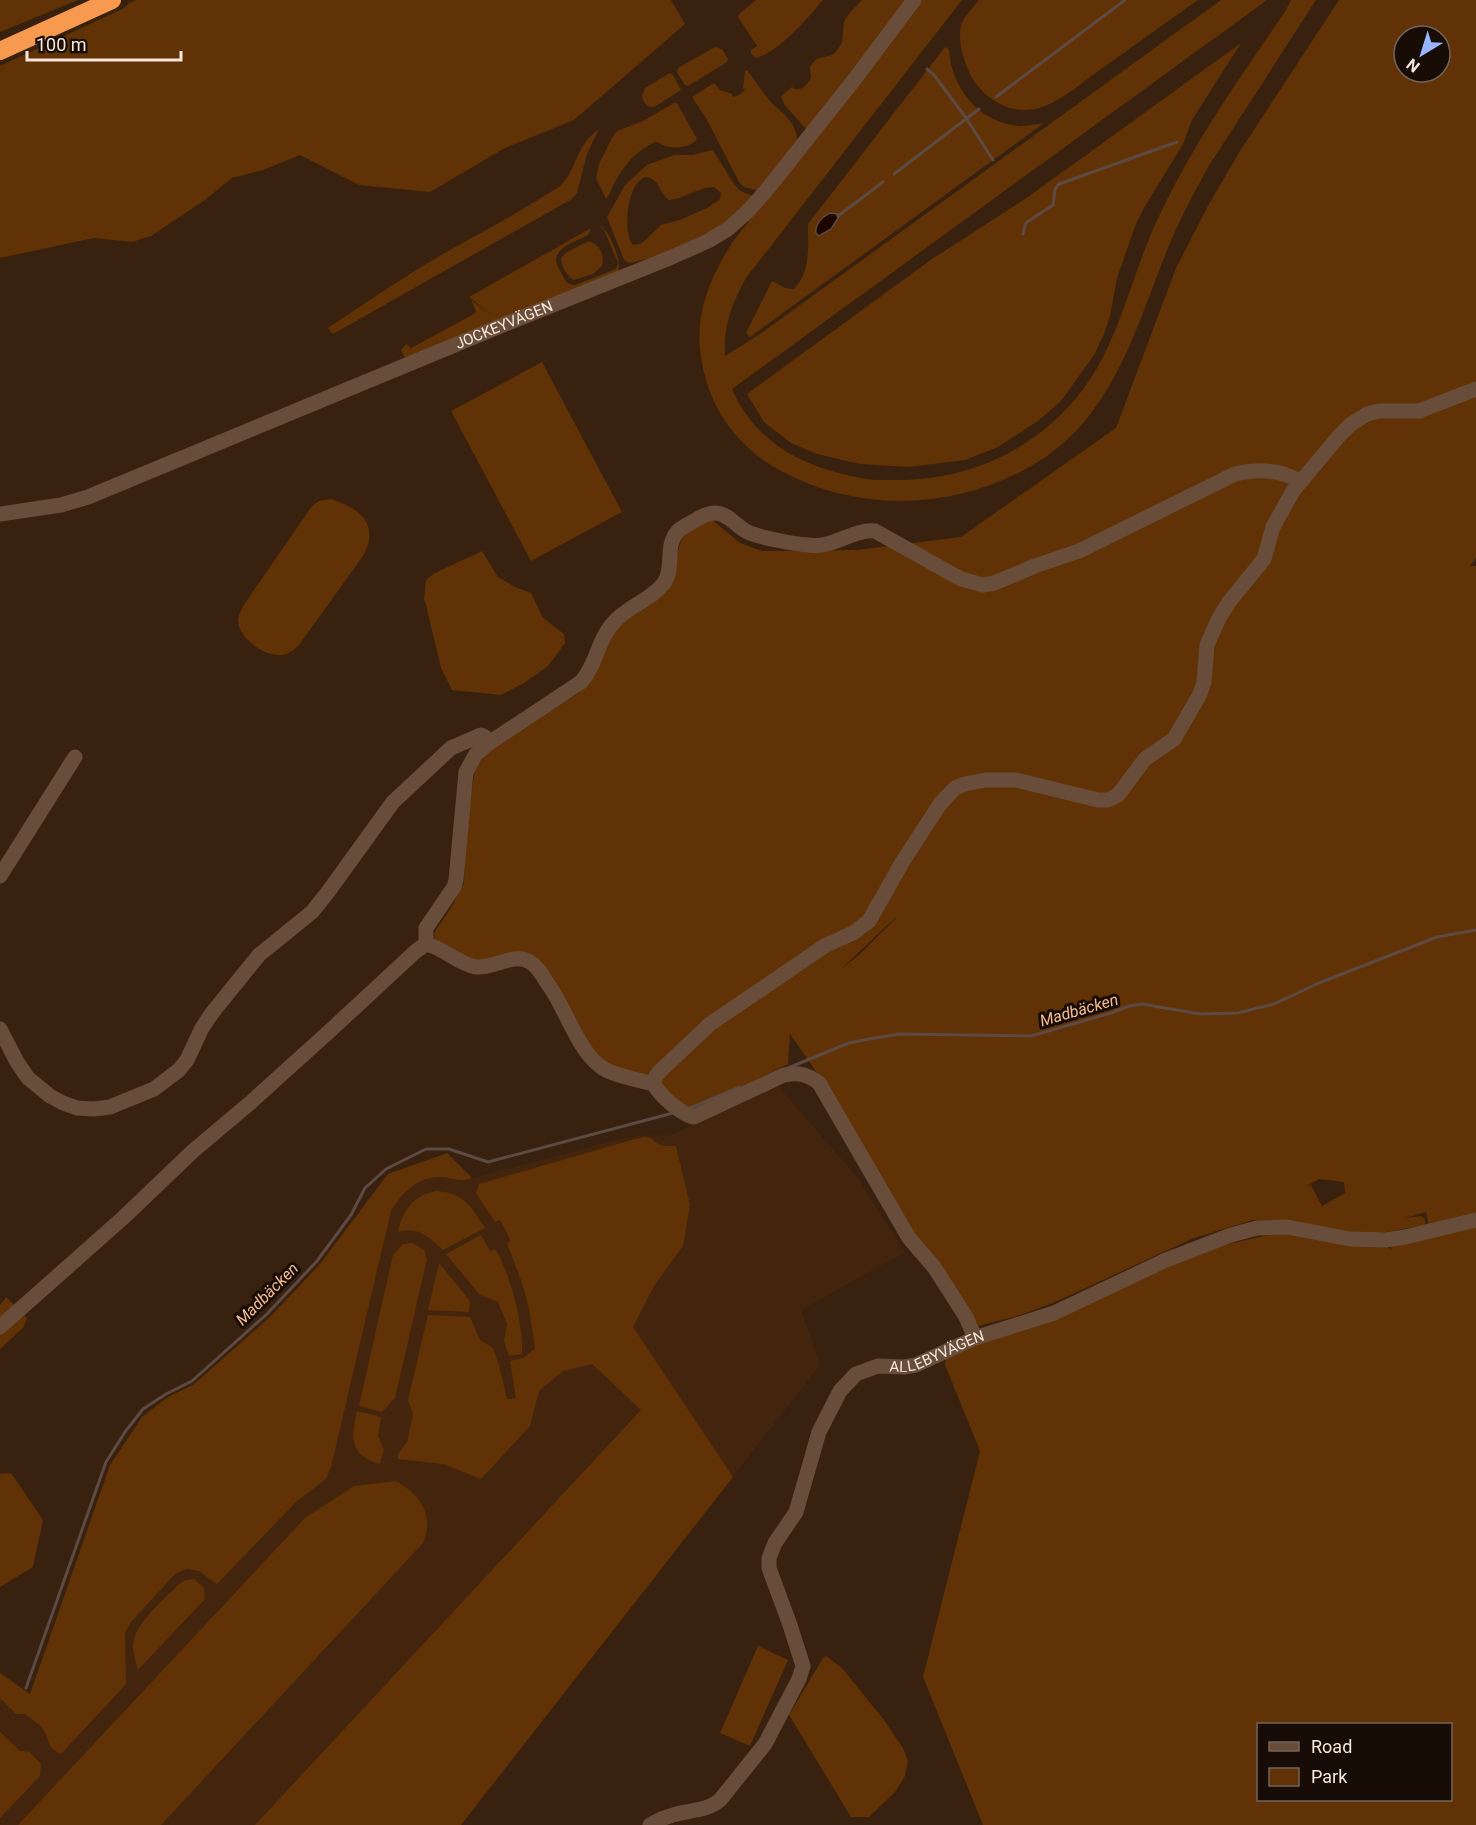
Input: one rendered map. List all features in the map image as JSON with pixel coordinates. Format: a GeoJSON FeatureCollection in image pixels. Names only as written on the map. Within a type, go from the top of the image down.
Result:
{"type":"FeatureCollection","features":[{"type":"Feature","properties":{"kind":"highway"},"geometry":{"type":"LineString","coordinates":[[0,51],[112,0]]}},
{"type":"Feature","properties":{"kind":"street","name":"JOCKEYVÄGEN"},"geometry":{"type":"LineString","coordinates":[[0,514],[61,505],[88,496],[672,257],[708,240],[736,222],[759,200],[914,0]]}},
{"type":"Feature","properties":{"kind":"street"},"geometry":{"type":"LineString","coordinates":[[654,1084],[660,1069],[710,1024],[826,945],[853,933],[868,921],[940,804],[955,789],[975,782],[1002,779],[1016,780],[1098,800],[1114,799],[1145,759],[1168,745],[1179,731],[1204,681],[1207,645],[1212,630],[1229,602],[1264,559],[1273,527],[1299,481],[1351,424],[1367,414],[1379,411],[1419,411],[1476,389]]}},
{"type":"Feature","properties":{"kind":"street"},"geometry":{"type":"LineString","coordinates":[[426,944],[426,928],[454,887],[456,880],[466,772],[476,754],[580,682],[591,669],[598,645],[617,618],[663,585],[669,574],[670,548],[673,539],[679,531],[702,515],[715,513],[727,516],[750,533],[808,545],[831,544],[857,533],[867,530],[874,531],[961,579],[983,585],[1079,551],[1235,474],[1263,470],[1283,473],[1299,481]]}},
{"type":"Feature","properties":{"kind":"street"},"geometry":{"type":"LineString","coordinates":[[0,1029],[28,1078],[50,1096],[63,1103],[77,1108],[110,1107],[154,1089],[179,1070],[212,1013],[259,955],[312,912],[343,874],[393,802],[451,748],[481,735],[489,743]]}},
{"type":"Feature","properties":{"kind":"street"},"geometry":{"type":"LineString","coordinates":[[0,876],[75,757]]}},
{"type":"Feature","properties":{"kind":"street"},"geometry":{"type":"LineString","coordinates":[[426,944],[477,967],[511,959],[528,960],[537,967],[560,1001],[591,1059],[603,1069],[615,1074],[654,1084],[683,1114],[694,1117],[784,1075],[796,1073],[809,1076],[819,1083],[909,1238],[934,1267],[966,1317],[975,1338]]}},
{"type":"Feature","properties":{"kind":"street"},"geometry":{"type":"LineString","coordinates":[[0,1327],[124,1217],[193,1151],[250,1103],[426,944]]}},
{"type":"Feature","properties":{"kind":"street","name":"ALLEBYVÄGEN"},"geometry":{"type":"LineString","coordinates":[[650,1825],[672,1815],[708,1807],[720,1800],[765,1744],[799,1679],[803,1666],[769,1568],[769,1558],[775,1543],[796,1512],[819,1432],[840,1391],[856,1374],[878,1366],[916,1365],[975,1338],[1044,1317],[1167,1260],[1231,1235],[1257,1228],[1287,1227],[1350,1239],[1386,1240],[1405,1238],[1476,1220]]}},
{"type":"Feature","properties":{"kind":"shaded area"},"geometry":{"type":"Polygon","coordinates":[[[830,213],[837,214],[838,218],[831,229],[819,236],[816,233],[818,224],[830,213]]]}},
{"type":"Feature","properties":{"kind":"shaded area"},"geometry":{"type":"Polygon","coordinates":[[[778,1086],[858,1178],[905,1252],[801,1310],[820,1365],[461,1825],[0,1825],[0,1673],[30,1694],[110,1465],[142,1417],[168,1397],[193,1385],[270,1317],[320,1264],[388,1174],[447,1153],[473,1178],[628,1137],[673,1134],[778,1086]]]}},
{"type":"Feature","properties":{"kind":"green space"},"geometry":{"type":"Polygon","coordinates":[[[0,0],[78,0],[0,32],[0,0]]]}},
{"type":"Feature","properties":{"kind":"green space"},"geometry":{"type":"Polygon","coordinates":[[[136,0],[671,0],[685,24],[574,120],[505,148],[430,192],[359,185],[300,155],[263,170],[232,178],[205,200],[151,236],[132,242],[94,238],[0,258],[0,66],[124,8],[136,0]]]}},
{"type":"Feature","properties":{"kind":"green space"},"geometry":{"type":"Polygon","coordinates":[[[756,0],[823,0],[783,42],[765,55],[756,58],[751,50],[757,46],[738,17],[756,0]]]}},
{"type":"Feature","properties":{"kind":"green space"},"geometry":{"type":"Polygon","coordinates":[[[862,0],[907,0],[805,128],[784,104],[781,96],[792,87],[798,89],[808,83],[811,78],[810,66],[817,59],[836,52],[842,43],[844,22],[847,16],[862,0]]]}},
{"type":"Feature","properties":{"kind":"green space"},"geometry":{"type":"Polygon","coordinates":[[[922,0],[962,0],[746,278],[730,316],[725,356],[760,334],[1221,0],[1267,0],[732,389],[753,424],[782,449],[817,466],[860,478],[925,479],[957,473],[987,463],[1015,449],[1042,432],[1065,410],[1086,385],[1103,357],[1154,228],[1175,184],[1205,133],[1291,0],[1316,0],[1203,176],[1171,240],[1122,362],[1108,389],[1091,414],[1071,436],[1047,456],[1017,474],[985,487],[951,496],[917,500],[882,500],[848,496],[815,486],[783,472],[748,448],[721,415],[709,389],[700,348],[700,329],[707,293],[734,240],[857,86],[922,0]]]}},
{"type":"Feature","properties":{"kind":"green space"},"geometry":{"type":"Polygon","coordinates":[[[979,0],[1198,0],[1060,99],[1044,107],[1024,110],[1013,109],[993,100],[971,77],[961,46],[961,26],[979,0]]]}},
{"type":"Feature","properties":{"kind":"green space"},"geometry":{"type":"Polygon","coordinates":[[[1339,0],[1476,0],[1476,558],[1470,566],[1476,566],[1476,1825],[983,1825],[923,1677],[980,1451],[945,1365],[946,1355],[1174,1261],[1229,1244],[1280,1232],[1381,1244],[1392,1250],[1389,1243],[1430,1233],[1426,1212],[1405,1218],[1421,1216],[1425,1219],[1425,1225],[1364,1234],[1280,1220],[1253,1220],[1194,1238],[1053,1303],[1017,1316],[978,1326],[913,1236],[817,1073],[790,1034],[788,1064],[692,1112],[597,1060],[545,969],[476,962],[434,938],[435,931],[451,908],[464,883],[466,833],[475,769],[488,752],[579,693],[619,622],[641,611],[666,590],[683,534],[710,518],[740,543],[762,551],[856,550],[961,537],[1116,428],[1176,268],[1240,151],[1339,0]],[[897,917],[840,970],[860,954],[897,917]],[[1319,1179],[1305,1187],[1311,1185],[1322,1206],[1345,1193],[1344,1182],[1319,1179]]]}},
{"type":"Feature","properties":{"kind":"green space"},"geometry":{"type":"Polygon","coordinates":[[[1241,43],[1192,120],[1183,144],[1136,224],[1117,278],[1110,316],[1094,355],[1061,401],[1038,421],[998,447],[965,460],[909,467],[860,464],[817,454],[791,443],[764,422],[747,394],[932,259],[1028,197],[1241,43]]]}},
{"type":"Feature","properties":{"kind":"green space"},"geometry":{"type":"Polygon","coordinates":[[[715,47],[722,49],[728,59],[727,62],[688,86],[685,85],[677,73],[678,68],[715,47]]]}},
{"type":"Feature","properties":{"kind":"green space"},"geometry":{"type":"Polygon","coordinates":[[[945,47],[949,49],[955,77],[962,90],[980,111],[1005,123],[1020,126],[1044,123],[750,337],[746,333],[772,281],[785,288],[794,289],[799,282],[806,267],[808,224],[945,47]]]}},
{"type":"Feature","properties":{"kind":"green space"},"geometry":{"type":"Polygon","coordinates":[[[747,70],[767,97],[788,118],[797,140],[759,191],[744,187],[739,182],[706,118],[692,97],[714,83],[720,90],[732,94],[733,97],[739,95],[745,90],[743,88],[747,70]]]}},
{"type":"Feature","properties":{"kind":"green space"},"geometry":{"type":"Polygon","coordinates":[[[670,73],[681,90],[656,106],[647,105],[642,97],[645,88],[670,73]]]}},
{"type":"Feature","properties":{"kind":"green space"},"geometry":{"type":"Polygon","coordinates":[[[677,103],[697,139],[688,145],[676,148],[655,142],[642,150],[623,169],[606,199],[596,178],[599,164],[612,138],[617,131],[643,121],[677,103]]]}},
{"type":"Feature","properties":{"kind":"green space"},"geometry":{"type":"Polygon","coordinates":[[[599,129],[587,154],[577,193],[572,199],[333,334],[328,328],[424,265],[560,186],[570,172],[580,150],[599,129]]]}},
{"type":"Feature","properties":{"kind":"green space"},"geometry":{"type":"Polygon","coordinates":[[[712,150],[738,188],[755,197],[725,222],[692,241],[640,261],[629,263],[624,260],[607,217],[625,185],[647,165],[674,155],[693,155],[712,150]],[[646,177],[634,188],[628,208],[628,230],[633,245],[642,243],[661,225],[680,220],[707,208],[720,199],[721,193],[714,187],[669,200],[651,178],[646,177]]]}},
{"type":"Feature","properties":{"kind":"green space"},"geometry":{"type":"Polygon","coordinates":[[[599,225],[603,228],[607,233],[614,246],[619,267],[618,272],[406,361],[401,350],[406,344],[411,348],[474,314],[476,311],[471,300],[494,317],[469,297],[591,228],[588,235],[559,252],[556,263],[564,279],[575,285],[616,269],[618,263],[604,230],[599,225]]]}},
{"type":"Feature","properties":{"kind":"green space"},"geometry":{"type":"Polygon","coordinates":[[[589,241],[601,251],[602,266],[593,274],[574,280],[565,270],[561,258],[567,252],[589,241]]]}},
{"type":"Feature","properties":{"kind":"green space"},"geometry":{"type":"Polygon","coordinates":[[[542,362],[622,512],[531,561],[451,411],[542,362]]]}},
{"type":"Feature","properties":{"kind":"green space"},"geometry":{"type":"Polygon","coordinates":[[[330,499],[350,507],[364,519],[370,535],[368,545],[363,556],[299,645],[284,655],[265,652],[246,638],[239,626],[238,619],[243,606],[312,506],[319,501],[330,499]]]}},
{"type":"Feature","properties":{"kind":"green space"},"geometry":{"type":"Polygon","coordinates":[[[482,551],[498,577],[531,593],[543,618],[564,634],[565,643],[548,666],[524,683],[501,695],[452,690],[441,668],[424,599],[426,580],[435,573],[482,551]]]}},
{"type":"Feature","properties":{"kind":"green space"},"geometry":{"type":"Polygon","coordinates":[[[644,1137],[651,1138],[662,1145],[676,1146],[690,1205],[683,1246],[654,1286],[633,1327],[733,1477],[461,1825],[255,1825],[641,1410],[592,1364],[563,1371],[539,1391],[530,1426],[481,1479],[443,1464],[398,1459],[398,1454],[407,1442],[413,1414],[408,1400],[428,1315],[470,1317],[480,1340],[493,1348],[507,1399],[516,1398],[510,1361],[523,1358],[535,1349],[529,1308],[507,1243],[511,1241],[500,1220],[495,1222],[476,1193],[479,1184],[644,1137]]]}},
{"type":"Feature","properties":{"kind":"green space"},"geometry":{"type":"Polygon","coordinates":[[[447,1153],[472,1178],[459,1180],[440,1177],[424,1180],[405,1192],[391,1211],[331,1467],[326,1479],[297,1501],[217,1584],[199,1571],[186,1569],[175,1574],[131,1622],[125,1633],[126,1684],[61,1754],[56,1752],[40,1726],[25,1714],[16,1714],[0,1698],[0,1673],[30,1694],[110,1465],[142,1417],[168,1397],[193,1385],[270,1317],[320,1264],[388,1174],[447,1153]]]}},
{"type":"Feature","properties":{"kind":"green space"},"geometry":{"type":"Polygon","coordinates":[[[437,1191],[461,1198],[485,1228],[443,1250],[423,1234],[412,1230],[398,1232],[403,1216],[411,1204],[422,1196],[437,1191]]]}},
{"type":"Feature","properties":{"kind":"green space"},"geometry":{"type":"Polygon","coordinates":[[[481,1235],[490,1251],[495,1249],[501,1259],[511,1285],[521,1329],[522,1354],[509,1356],[504,1341],[507,1324],[498,1302],[480,1295],[446,1254],[481,1235]]]}},
{"type":"Feature","properties":{"kind":"green space"},"geometry":{"type":"Polygon","coordinates":[[[412,1243],[424,1250],[427,1259],[395,1398],[382,1412],[359,1406],[393,1255],[403,1244],[412,1243]]]}},
{"type":"Feature","properties":{"kind":"green space"},"geometry":{"type":"Polygon","coordinates":[[[439,1263],[470,1302],[469,1312],[428,1310],[439,1263]]]}},
{"type":"Feature","properties":{"kind":"green space"},"geometry":{"type":"Polygon","coordinates":[[[6,1297],[27,1318],[23,1328],[0,1349],[0,1305],[6,1297]]]}},
{"type":"Feature","properties":{"kind":"green space"},"geometry":{"type":"Polygon","coordinates":[[[357,1411],[381,1417],[378,1436],[384,1450],[380,1464],[362,1456],[355,1444],[353,1437],[357,1411]]]}},
{"type":"Feature","properties":{"kind":"green space"},"geometry":{"type":"Polygon","coordinates":[[[11,1473],[43,1520],[33,1567],[0,1587],[0,1474],[11,1473]]]}},
{"type":"Feature","properties":{"kind":"green space"},"geometry":{"type":"Polygon","coordinates":[[[395,1481],[412,1492],[423,1506],[427,1524],[423,1543],[161,1825],[18,1825],[305,1518],[354,1486],[395,1481]]]}},
{"type":"Feature","properties":{"kind":"green space"},"geometry":{"type":"Polygon","coordinates":[[[194,1579],[203,1588],[204,1600],[138,1670],[133,1646],[138,1629],[151,1612],[179,1584],[194,1579]]]}},
{"type":"Feature","properties":{"kind":"green space"},"geometry":{"type":"Polygon","coordinates":[[[758,1646],[788,1660],[750,1746],[720,1733],[758,1646]]]}},
{"type":"Feature","properties":{"kind":"green space"},"geometry":{"type":"Polygon","coordinates":[[[826,1656],[842,1668],[884,1720],[903,1748],[908,1761],[905,1776],[895,1792],[869,1817],[851,1817],[789,1715],[826,1656]]]}},
{"type":"Feature","properties":{"kind":"green space"},"geometry":{"type":"Polygon","coordinates":[[[0,1732],[20,1751],[30,1752],[41,1764],[40,1776],[0,1818],[0,1732]]]}},
{"type":"Feature","properties":{"kind":"waterway"},"geometry":{"type":"LineString","coordinates":[[996,97],[1125,0]]}},
{"type":"Feature","properties":{"kind":"waterway"},"geometry":{"type":"LineString","coordinates":[[927,69],[966,118],[993,160]]}},
{"type":"Feature","properties":{"kind":"waterway"},"geometry":{"type":"LineString","coordinates":[[894,174],[979,109]]}},
{"type":"Feature","properties":{"kind":"waterway"},"geometry":{"type":"LineString","coordinates":[[1023,234],[1027,222],[1053,205],[1055,189],[1059,184],[1177,142]]}},
{"type":"Feature","properties":{"kind":"waterway"},"geometry":{"type":"LineString","coordinates":[[838,216],[883,182]]}},
{"type":"Feature","properties":{"kind":"waterway","name":"Madbäcken"},"geometry":{"type":"LineString","coordinates":[[788,1068],[849,1043],[869,1039],[899,1034],[1031,1036],[1142,1004],[1200,1014],[1238,1013],[1274,1004],[1319,983],[1437,937],[1476,930]]}},
{"type":"Feature","properties":{"kind":"waterway","name":"Madbäcken"},"geometry":{"type":"LineString","coordinates":[[688,1109],[740,1087]]}},
{"type":"Feature","properties":{"kind":"waterway","name":"Madbäcken"},"geometry":{"type":"LineString","coordinates":[[26,1688],[106,1462],[125,1432],[143,1409],[192,1381],[267,1314],[317,1261],[351,1215],[365,1188],[386,1169],[426,1149],[449,1149],[488,1162],[673,1113]]}}]}
